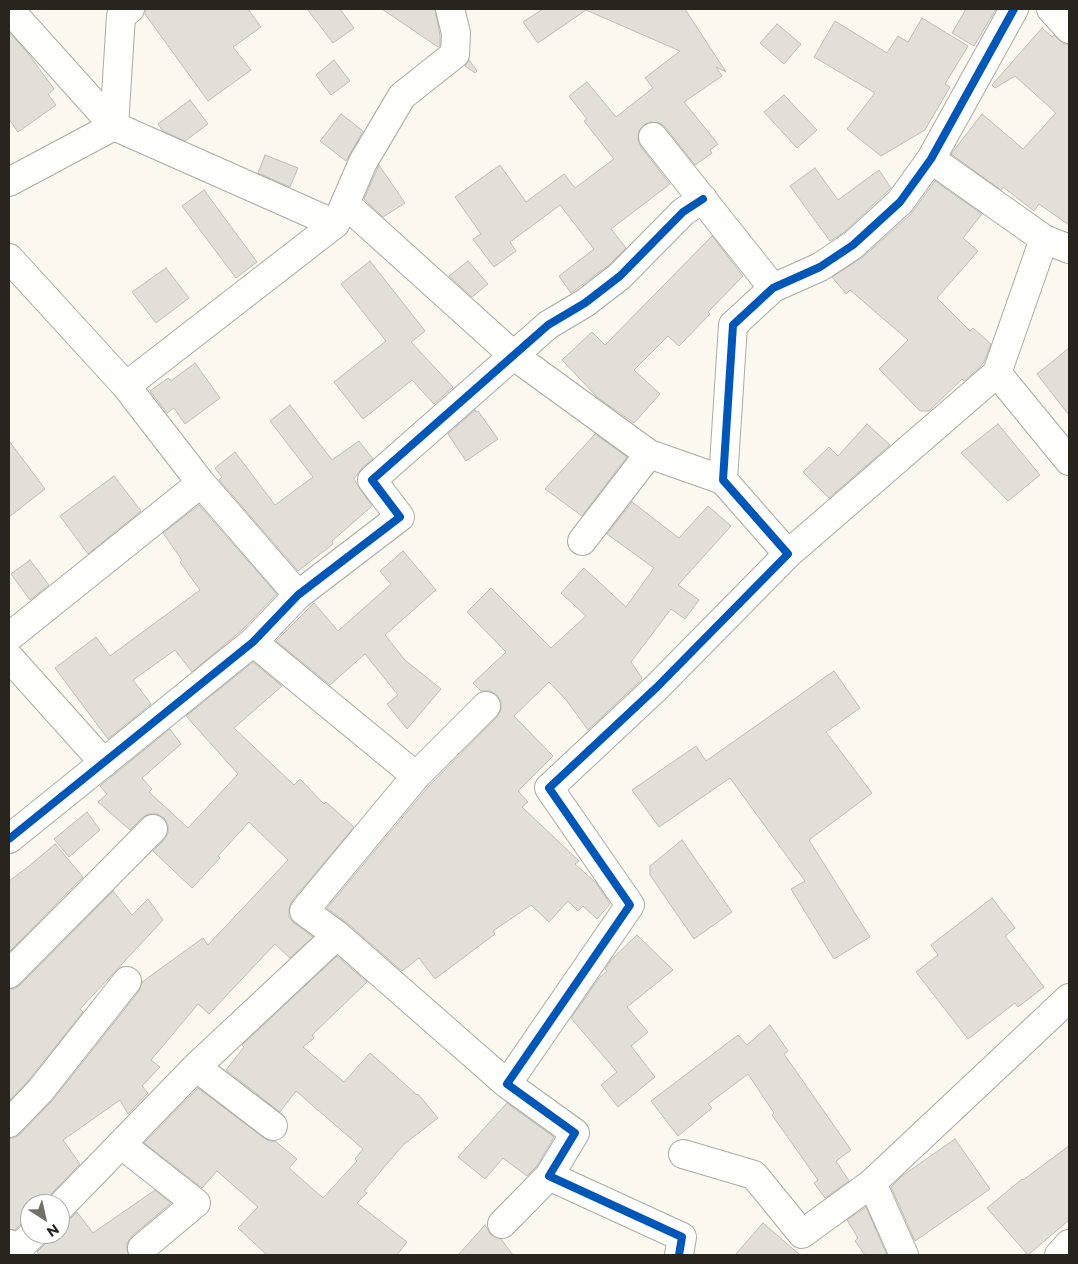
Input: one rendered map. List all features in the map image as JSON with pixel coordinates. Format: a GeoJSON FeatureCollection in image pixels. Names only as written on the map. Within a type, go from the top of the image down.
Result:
{"type":"FeatureCollection","features":[{"type":"Feature","properties":{"kind":"street"},"geometry":{"type":"LineString","coordinates":[[9,9],[114,126],[338,219]]}},
{"type":"Feature","properties":{"kind":"street"},"geometry":{"type":"LineString","coordinates":[[114,126],[121,16],[130,9]]}},
{"type":"Feature","properties":{"kind":"street"},"geometry":{"type":"LineString","coordinates":[[338,219],[363,162],[402,96],[455,54],[456,33],[450,9]]}},
{"type":"Feature","properties":{"kind":"street"},"geometry":{"type":"LineString","coordinates":[[723,480],[733,325],[773,288],[820,267],[853,245],[900,202],[931,160],[1014,9]]}},
{"type":"Feature","properties":{"kind":"street"},"geometry":{"type":"LineString","coordinates":[[1051,9],[1069,29]]}},
{"type":"Feature","properties":{"kind":"street"},"geometry":{"type":"LineString","coordinates":[[9,182],[114,126]]}},
{"type":"Feature","properties":{"kind":"street"},"geometry":{"type":"LineString","coordinates":[[653,137],[773,288]]}},
{"type":"Feature","properties":{"kind":"street"},"geometry":{"type":"LineString","coordinates":[[931,160],[1044,239],[1069,249]]}},
{"type":"Feature","properties":{"kind":"street"},"geometry":{"type":"LineString","coordinates":[[9,838],[252,642],[298,595],[400,517],[372,480],[548,325],[585,303],[620,276],[683,212],[703,199]]}},
{"type":"Feature","properties":{"kind":"street"},"geometry":{"type":"LineString","coordinates":[[126,386],[351,209],[513,355],[649,454],[723,480],[788,554]]}},
{"type":"Feature","properties":{"kind":"street"},"geometry":{"type":"LineString","coordinates":[[507,1084],[630,905],[549,788],[657,687],[788,554],[996,373],[1044,239]]}},
{"type":"Feature","properties":{"kind":"street"},"geometry":{"type":"LineString","coordinates":[[9,258],[126,386],[201,483],[298,595]]}},
{"type":"Feature","properties":{"kind":"street"},"geometry":{"type":"LineString","coordinates":[[996,373],[1069,461]]}},
{"type":"Feature","properties":{"kind":"street"},"geometry":{"type":"LineString","coordinates":[[582,541],[649,454]]}},
{"type":"Feature","properties":{"kind":"street"},"geometry":{"type":"LineString","coordinates":[[9,637],[201,483]]}},
{"type":"Feature","properties":{"kind":"street"},"geometry":{"type":"LineString","coordinates":[[252,642],[416,776]]}},
{"type":"Feature","properties":{"kind":"street"},"geometry":{"type":"LineString","coordinates":[[9,657],[104,763]]}},
{"type":"Feature","properties":{"kind":"street"},"geometry":{"type":"LineString","coordinates":[[486,706],[416,776],[304,911],[337,935],[507,1084],[575,1132],[549,1176],[502,1224]]}},
{"type":"Feature","properties":{"kind":"street"},"geometry":{"type":"LineString","coordinates":[[9,974],[153,829]]}},
{"type":"Feature","properties":{"kind":"street"},"geometry":{"type":"LineString","coordinates":[[70,1197],[196,1067],[337,935]]}},
{"type":"Feature","properties":{"kind":"street"},"geometry":{"type":"LineString","coordinates":[[9,1123],[40,1091],[127,980]]}},
{"type":"Feature","properties":{"kind":"street"},"geometry":{"type":"LineString","coordinates":[[683,1154],[754,1175],[802,1234],[872,1183],[1069,998]]}},
{"type":"Feature","properties":{"kind":"street"},"geometry":{"type":"LineString","coordinates":[[196,1067],[273,1126]]}},
{"type":"Feature","properties":{"kind":"street"},"geometry":{"type":"LineString","coordinates":[[122,1145],[196,1203],[142,1248]]}},
{"type":"Feature","properties":{"kind":"street"},"geometry":{"type":"LineString","coordinates":[[549,1176],[682,1237],[679,1255]]}},
{"type":"Feature","properties":{"kind":"street"},"geometry":{"type":"LineString","coordinates":[[872,1183],[904,1255]]}},
{"type":"Feature","properties":{"kind":"street"},"geometry":{"type":"LineString","coordinates":[[1059,1255],[1069,1244]]}},
{"type":"Feature","properties":{"kind":"building"},"geometry":{"type":"Polygon","coordinates":[[[145,9],[248,9],[261,27],[233,47],[251,70],[208,101],[145,14],[145,9]]]}},
{"type":"Feature","properties":{"kind":"building"},"geometry":{"type":"Polygon","coordinates":[[[307,9],[340,9],[354,28],[333,43],[307,9]]]}},
{"type":"Feature","properties":{"kind":"building"},"geometry":{"type":"Polygon","coordinates":[[[382,9],[435,9],[440,46],[438,47],[382,9]]]}},
{"type":"Feature","properties":{"kind":"building"},"geometry":{"type":"Polygon","coordinates":[[[543,9],[685,9],[726,72],[716,67],[722,76],[684,102],[718,144],[710,150],[712,153],[695,165],[665,127],[659,123],[650,122],[639,131],[638,139],[641,147],[670,184],[611,229],[626,248],[610,264],[571,293],[559,276],[594,249],[560,205],[510,242],[516,251],[494,267],[473,239],[481,234],[455,197],[500,165],[526,202],[564,174],[575,188],[614,159],[584,121],[587,119],[569,96],[587,82],[616,117],[653,88],[645,78],[680,51],[586,10],[538,43],[523,22],[543,9]]]}},
{"type":"Feature","properties":{"kind":"building"},"geometry":{"type":"Polygon","coordinates":[[[966,9],[996,9],[974,46],[952,33],[966,9]]]}},
{"type":"Feature","properties":{"kind":"building"},"geometry":{"type":"Polygon","coordinates":[[[922,18],[968,46],[945,84],[950,87],[925,130],[881,156],[847,129],[875,93],[814,57],[835,21],[887,53],[898,36],[908,42],[922,18]]]}},
{"type":"Feature","properties":{"kind":"building"},"geometry":{"type":"Polygon","coordinates":[[[777,24],[801,44],[784,64],[760,43],[777,24]]]}},
{"type":"Feature","properties":{"kind":"building"},"geometry":{"type":"Polygon","coordinates":[[[1042,28],[1052,37],[1054,35],[1064,44],[1069,44],[1069,225],[1039,204],[1034,211],[1003,187],[1001,190],[951,154],[982,114],[1023,149],[1056,113],[1015,76],[995,88],[992,85],[1042,28]]]}},
{"type":"Feature","properties":{"kind":"building"},"geometry":{"type":"Polygon","coordinates":[[[9,32],[27,52],[54,89],[48,94],[56,105],[18,132],[9,119],[9,32]]]}},
{"type":"Feature","properties":{"kind":"building"},"geometry":{"type":"Polygon","coordinates":[[[334,60],[350,81],[331,95],[316,75],[334,60]]]}},
{"type":"Feature","properties":{"kind":"building"},"geometry":{"type":"Polygon","coordinates":[[[469,60],[477,71],[475,73],[465,66],[469,60]]]}},
{"type":"Feature","properties":{"kind":"building"},"geometry":{"type":"Polygon","coordinates":[[[784,95],[817,130],[797,148],[764,112],[784,95]]]}},
{"type":"Feature","properties":{"kind":"building"},"geometry":{"type":"Polygon","coordinates":[[[190,100],[208,124],[185,141],[163,131],[158,124],[190,100]]]}},
{"type":"Feature","properties":{"kind":"building"},"geometry":{"type":"Polygon","coordinates":[[[341,114],[363,131],[346,161],[320,141],[341,114]]]}},
{"type":"Feature","properties":{"kind":"building"},"geometry":{"type":"Polygon","coordinates":[[[265,155],[298,168],[290,187],[258,173],[265,155]]]}},
{"type":"Feature","properties":{"kind":"building"},"geometry":{"type":"Polygon","coordinates":[[[379,165],[405,203],[383,217],[364,199],[379,165]]]}},
{"type":"Feature","properties":{"kind":"building"},"geometry":{"type":"Polygon","coordinates":[[[815,168],[838,200],[879,170],[891,188],[843,233],[830,241],[790,186],[815,168]]]}},
{"type":"Feature","properties":{"kind":"building"},"geometry":{"type":"Polygon","coordinates":[[[935,181],[982,214],[963,238],[978,251],[937,298],[970,331],[973,328],[991,344],[984,362],[979,368],[964,381],[962,379],[929,411],[920,411],[879,369],[908,340],[850,290],[846,294],[832,277],[863,257],[911,214],[935,181]]]}},
{"type":"Feature","properties":{"kind":"building"},"geometry":{"type":"Polygon","coordinates":[[[204,190],[257,262],[236,278],[182,206],[204,190]]]}},
{"type":"Feature","properties":{"kind":"building"},"geometry":{"type":"Polygon","coordinates":[[[712,236],[743,276],[708,312],[710,314],[679,346],[668,336],[634,370],[660,394],[634,423],[598,398],[562,360],[592,332],[605,345],[712,236]]]}},
{"type":"Feature","properties":{"kind":"building"},"geometry":{"type":"Polygon","coordinates":[[[370,261],[425,331],[411,342],[453,387],[434,404],[412,380],[363,419],[334,382],[386,341],[341,284],[370,261]]]}},
{"type":"Feature","properties":{"kind":"building"},"geometry":{"type":"Polygon","coordinates":[[[468,261],[488,284],[472,297],[449,276],[468,261]]]}},
{"type":"Feature","properties":{"kind":"building"},"geometry":{"type":"Polygon","coordinates":[[[166,268],[189,298],[156,323],[132,292],[166,268]]]}},
{"type":"Feature","properties":{"kind":"building"},"geometry":{"type":"Polygon","coordinates":[[[1069,348],[1069,415],[1037,374],[1069,348]]]}},
{"type":"Feature","properties":{"kind":"building"},"geometry":{"type":"Polygon","coordinates":[[[195,363],[220,398],[185,424],[174,408],[167,413],[150,391],[168,378],[171,381],[195,363]]]}},
{"type":"Feature","properties":{"kind":"building"},"geometry":{"type":"Polygon","coordinates":[[[290,405],[332,460],[359,441],[373,459],[362,468],[354,479],[372,506],[332,541],[333,544],[298,571],[219,480],[222,477],[215,468],[235,452],[275,505],[313,477],[270,421],[290,405]]]}},
{"type":"Feature","properties":{"kind":"building"},"geometry":{"type":"Polygon","coordinates":[[[475,410],[476,412],[478,411],[498,439],[466,461],[448,434],[475,410]]]}},
{"type":"Feature","properties":{"kind":"building"},"geometry":{"type":"Polygon","coordinates":[[[867,424],[890,445],[829,498],[803,472],[829,447],[838,456],[867,424]]]}},
{"type":"Feature","properties":{"kind":"building"},"geometry":{"type":"Polygon","coordinates":[[[998,424],[1040,475],[1008,501],[961,453],[998,424]]]}},
{"type":"Feature","properties":{"kind":"building"},"geometry":{"type":"Polygon","coordinates":[[[595,434],[627,457],[582,516],[545,489],[595,434]]]}},
{"type":"Feature","properties":{"kind":"building"},"geometry":{"type":"Polygon","coordinates":[[[9,441],[45,489],[9,517],[9,441]]]}},
{"type":"Feature","properties":{"kind":"building"},"geometry":{"type":"Polygon","coordinates":[[[114,476],[141,511],[88,554],[60,516],[114,476]]]}},
{"type":"Feature","properties":{"kind":"building"},"geometry":{"type":"Polygon","coordinates":[[[632,502],[679,538],[708,506],[731,526],[678,585],[699,600],[685,619],[671,609],[631,662],[642,678],[588,730],[567,701],[549,682],[514,716],[553,756],[518,791],[528,802],[522,807],[579,861],[575,864],[596,883],[610,904],[597,919],[583,906],[578,911],[568,901],[549,922],[531,905],[493,931],[495,934],[435,979],[419,958],[402,971],[327,908],[428,787],[497,717],[501,710],[501,702],[497,695],[490,691],[481,691],[473,683],[506,652],[467,612],[491,588],[551,648],[586,616],[561,593],[584,568],[626,607],[654,568],[607,534],[632,502]]]}},
{"type":"Feature","properties":{"kind":"building"},"geometry":{"type":"Polygon","coordinates":[[[199,505],[277,594],[242,630],[192,672],[175,650],[133,680],[151,704],[108,739],[55,668],[96,637],[110,656],[200,590],[180,562],[182,560],[163,533],[199,505]]]}},
{"type":"Feature","properties":{"kind":"building"},"geometry":{"type":"Polygon","coordinates":[[[403,551],[436,590],[385,635],[405,660],[441,689],[407,729],[387,704],[398,695],[365,654],[330,685],[276,641],[314,603],[338,631],[391,584],[380,571],[403,551]]]}},
{"type":"Feature","properties":{"kind":"building"},"geometry":{"type":"Polygon","coordinates":[[[30,560],[49,585],[30,600],[11,574],[30,560]]]}},
{"type":"Feature","properties":{"kind":"building"},"geometry":{"type":"Polygon","coordinates":[[[253,662],[282,686],[234,728],[294,785],[300,779],[324,804],[326,802],[354,827],[292,901],[289,908],[289,917],[313,937],[290,958],[275,944],[209,1014],[198,1004],[151,1060],[160,1067],[142,1086],[148,1093],[128,1114],[120,1100],[63,1140],[80,1164],[51,1194],[20,1194],[20,1225],[15,1230],[9,1229],[9,1138],[14,1138],[20,1134],[52,1101],[139,991],[142,982],[203,938],[208,945],[288,860],[249,822],[218,856],[220,858],[192,888],[153,851],[168,833],[168,825],[164,818],[157,814],[148,814],[130,830],[98,802],[107,794],[100,786],[170,729],[181,744],[142,778],[152,789],[149,792],[188,828],[238,774],[186,716],[253,662]]]}},
{"type":"Feature","properties":{"kind":"building"},"geometry":{"type":"Polygon","coordinates":[[[834,671],[860,708],[826,732],[872,793],[809,840],[870,937],[834,959],[791,889],[805,881],[730,778],[659,827],[632,790],[696,746],[706,761],[834,671]]]}},
{"type":"Feature","properties":{"kind":"building"},"geometry":{"type":"Polygon","coordinates":[[[87,812],[100,830],[69,857],[54,839],[87,812]]]}},
{"type":"Feature","properties":{"kind":"building"},"geometry":{"type":"Polygon","coordinates":[[[682,840],[732,912],[694,939],[650,875],[650,866],[682,840]]]}},
{"type":"Feature","properties":{"kind":"building"},"geometry":{"type":"Polygon","coordinates":[[[55,844],[83,877],[9,952],[9,881],[55,844]]]}},
{"type":"Feature","properties":{"kind":"building"},"geometry":{"type":"Polygon","coordinates":[[[113,891],[132,915],[148,899],[163,920],[80,1009],[83,1012],[28,1081],[9,1101],[9,989],[14,989],[20,985],[113,891]]]}},
{"type":"Feature","properties":{"kind":"building"},"geometry":{"type":"Polygon","coordinates":[[[992,898],[1015,928],[1005,936],[1044,987],[1018,1007],[1015,1003],[968,1039],[916,972],[938,955],[931,945],[992,898]]]}},
{"type":"Feature","properties":{"kind":"building"},"geometry":{"type":"Polygon","coordinates":[[[637,935],[673,970],[627,1007],[648,1032],[631,1046],[655,1077],[618,1107],[601,1085],[617,1072],[571,1018],[599,978],[607,971],[605,969],[612,959],[637,935]]]}},
{"type":"Feature","properties":{"kind":"building"},"geometry":{"type":"Polygon","coordinates":[[[337,956],[367,982],[312,1035],[314,1038],[303,1047],[344,1082],[370,1053],[418,1094],[438,1118],[403,1145],[364,1191],[367,1193],[357,1203],[407,1242],[397,1255],[267,1255],[238,1228],[258,1207],[217,1171],[202,1188],[144,1143],[198,1088],[264,1138],[275,1141],[297,1159],[289,1168],[323,1198],[357,1161],[355,1159],[363,1149],[296,1091],[280,1112],[226,1070],[244,1047],[242,1045],[337,956]]]}},
{"type":"Feature","properties":{"kind":"building"},"geometry":{"type":"Polygon","coordinates":[[[770,1025],[788,1051],[784,1054],[851,1150],[836,1161],[849,1181],[825,1198],[814,1183],[818,1180],[772,1115],[774,1113],[748,1074],[708,1104],[712,1108],[678,1136],[651,1101],[738,1035],[747,1045],[770,1025]]]}},
{"type":"Feature","properties":{"kind":"building"},"geometry":{"type":"Polygon","coordinates":[[[507,1103],[554,1137],[537,1166],[527,1176],[503,1158],[485,1179],[458,1157],[507,1103]]]}},
{"type":"Feature","properties":{"kind":"building"},"geometry":{"type":"Polygon","coordinates":[[[955,1139],[990,1189],[915,1241],[891,1187],[902,1176],[955,1139]]]}},
{"type":"Feature","properties":{"kind":"building"},"geometry":{"type":"Polygon","coordinates":[[[1069,1146],[1069,1220],[1028,1255],[987,1208],[1022,1179],[1069,1146]]]}},
{"type":"Feature","properties":{"kind":"building"},"geometry":{"type":"Polygon","coordinates":[[[155,1190],[171,1203],[132,1236],[127,1243],[129,1255],[39,1255],[37,1252],[45,1244],[70,1244],[70,1219],[77,1212],[93,1233],[155,1190]]]}},
{"type":"Feature","properties":{"kind":"building"},"geometry":{"type":"Polygon","coordinates":[[[866,1207],[887,1255],[865,1255],[855,1241],[858,1238],[847,1220],[866,1207]]]}},
{"type":"Feature","properties":{"kind":"building"},"geometry":{"type":"Polygon","coordinates":[[[763,1223],[800,1255],[735,1255],[763,1223]]]}},
{"type":"Feature","properties":{"kind":"building"},"geometry":{"type":"Polygon","coordinates":[[[485,1225],[491,1235],[501,1239],[513,1255],[458,1255],[485,1225]]]}},
{"type":"Feature","properties":{"kind":"cycle path"},"geometry":{"type":"LineString","coordinates":[[679,1255],[682,1237],[549,1176],[575,1133],[507,1084],[630,905],[549,788],[657,687],[788,554],[723,480],[733,325],[773,288],[820,267],[853,245],[900,202],[931,159],[1014,9]]}},
{"type":"Feature","properties":{"kind":"cycle path"},"geometry":{"type":"LineString","coordinates":[[9,839],[253,642],[298,595],[400,517],[372,480],[548,325],[585,303],[620,276],[683,212],[703,199]]}}]}
